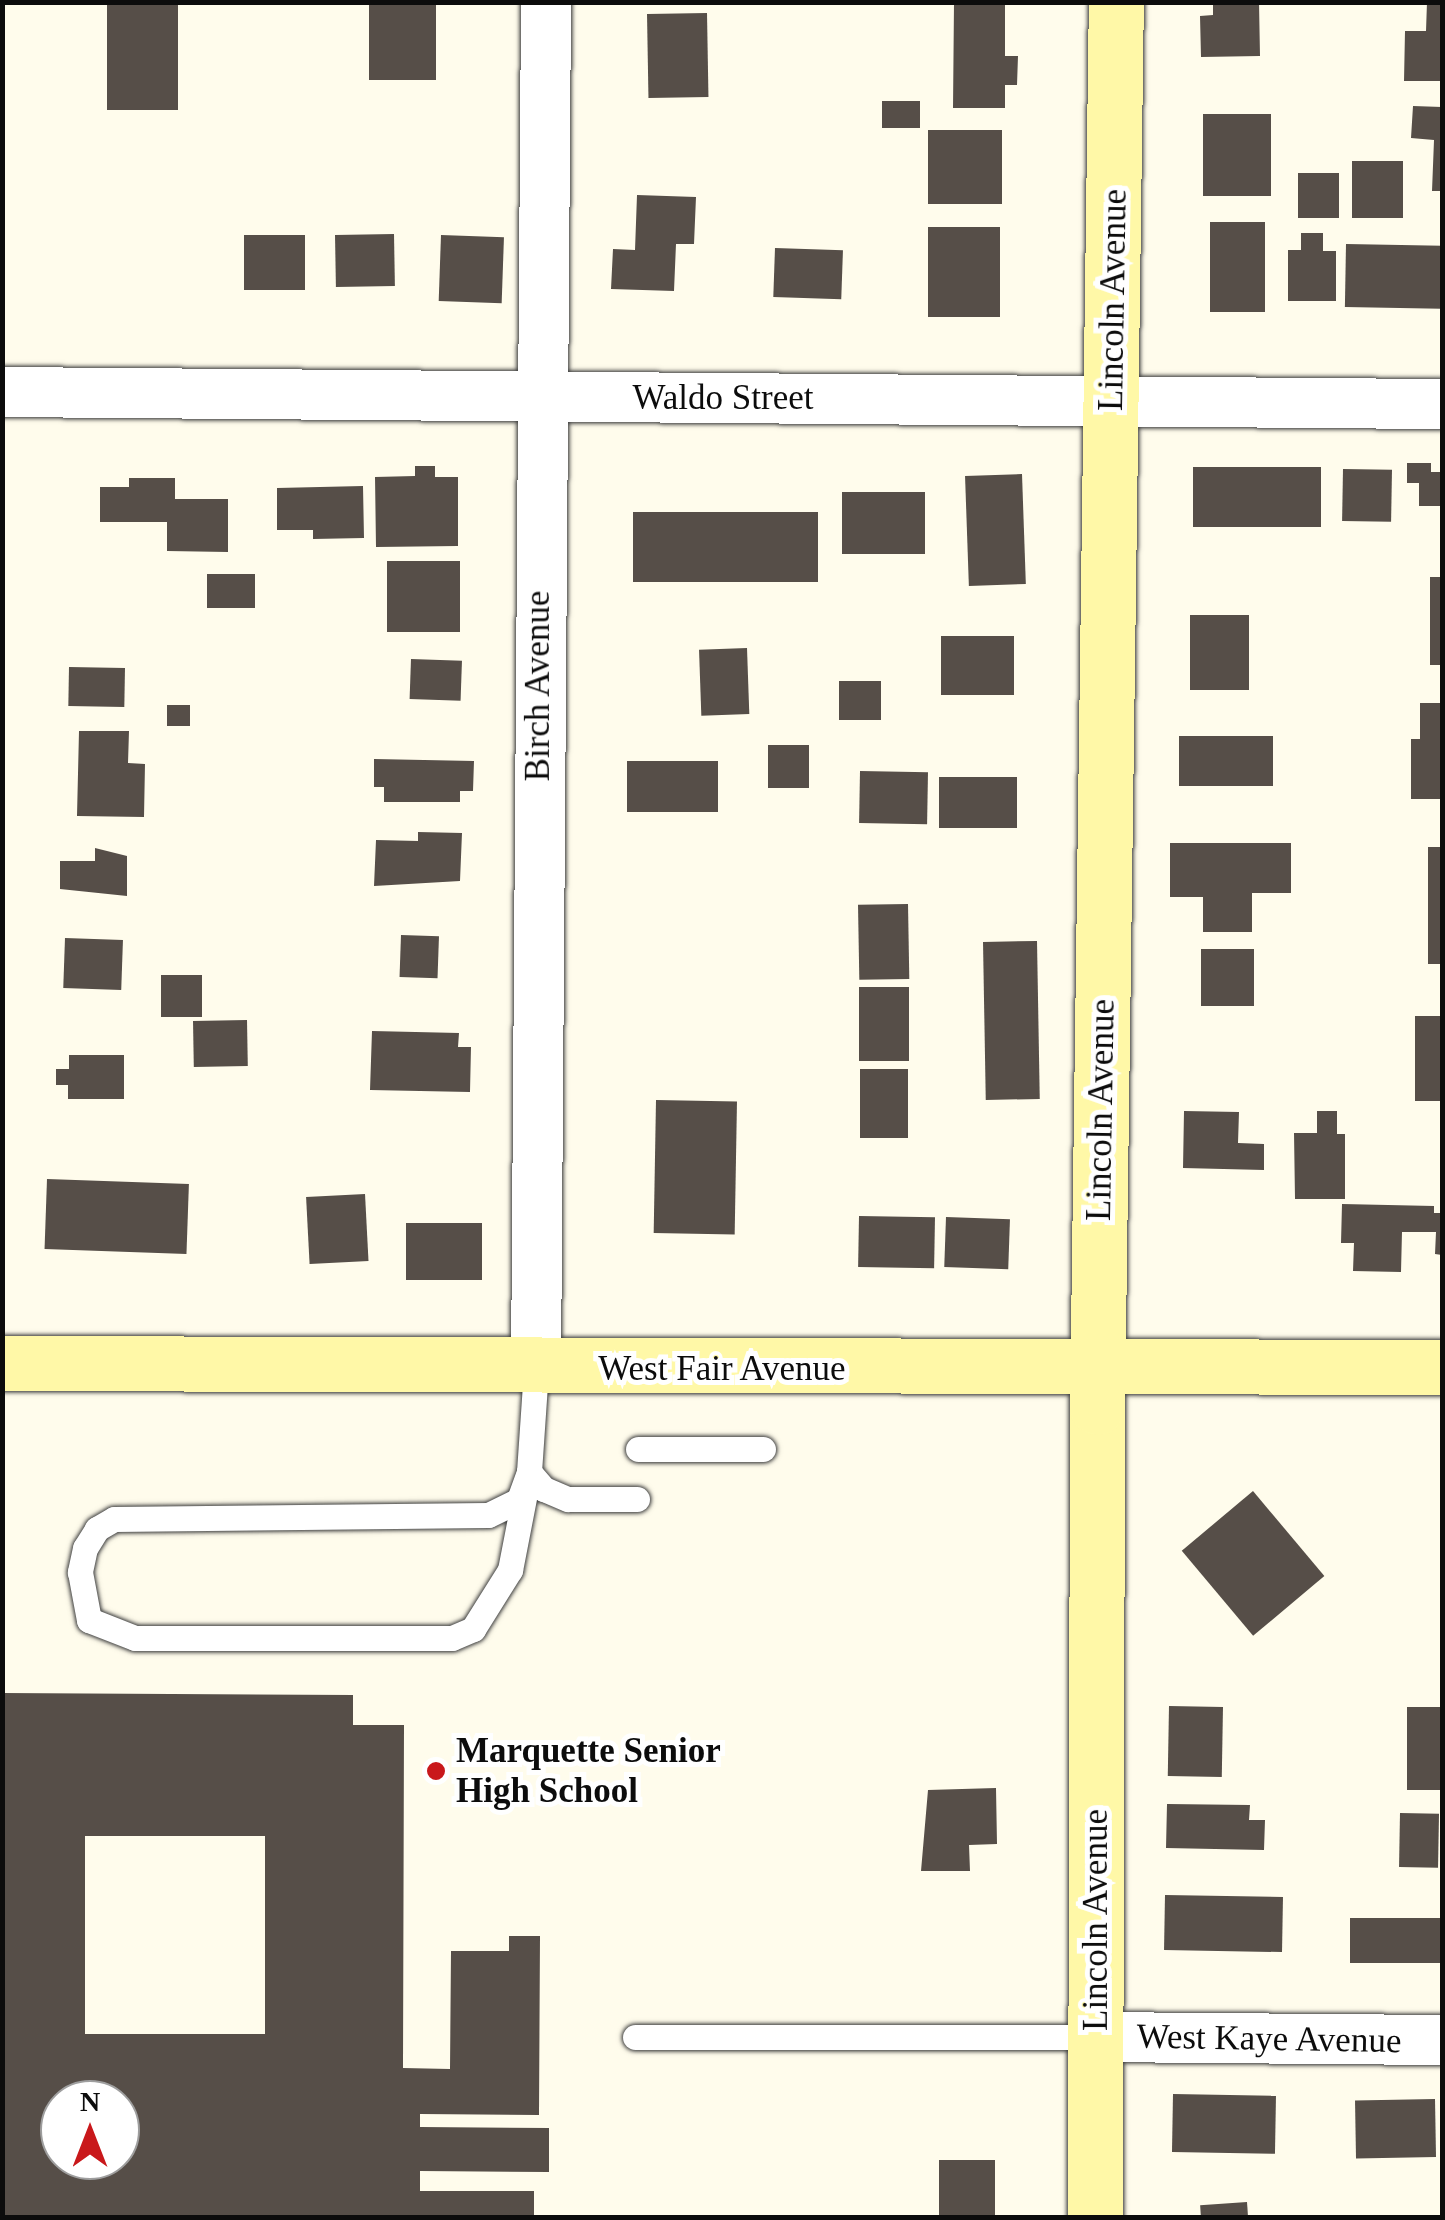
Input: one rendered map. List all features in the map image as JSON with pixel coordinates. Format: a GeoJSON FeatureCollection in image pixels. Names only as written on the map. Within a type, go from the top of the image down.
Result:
{"type":"FeatureCollection","features":[{"type":"Feature","properties":{"kind":"street","name":"Birch Avenue"},"geometry":{"type":"LineString","coordinates":[[536,1369],[540,396],[546,2]]}},
{"type":"Feature","properties":{"kind":"street","name":"Lincoln Avenue"},"geometry":{"type":"LineString","coordinates":[[1095,2218],[1098,1367],[1116,2]]}},
{"type":"Feature","properties":{"kind":"street","name":"Waldo Street"},"geometry":{"type":"LineString","coordinates":[[2,392],[1442,404]]}},
{"type":"Feature","properties":{"kind":"street","name":"West Fair Avenue"},"geometry":{"type":"LineString","coordinates":[[2,1363],[536,1369],[1442,1367]]}},
{"type":"Feature","properties":{"kind":"street","name":"West Kaye Avenue"},"geometry":{"type":"LineString","coordinates":[[1096,2037],[1442,2040]]}},
{"type":"Feature","properties":{"kind":"lane"},"geometry":{"type":"LineString","coordinates":[[530,1472],[519,1500],[488,1515],[114,1519],[85,1548],[80,1572],[88,1620],[134,1638],[452,1638],[472,1630],[510,1570],[530,1472],[536,1369]]}},
{"type":"Feature","properties":{"kind":"lane"},"geometry":{"type":"LineString","coordinates":[[638,1449],[763,1449]]}},
{"type":"Feature","properties":{"kind":"lane"},"geometry":{"type":"LineString","coordinates":[[530,1472],[544,1488],[568,1499],[638,1499]]}},
{"type":"Feature","properties":{"kind":"lane"},"geometry":{"type":"LineString","coordinates":[[635,2037],[1096,2037]]}},
{"type":"Feature","properties":{"kind":"building"},"geometry":{"type":"Polygon","coordinates":[[[107,2],[178,2],[178,110],[107,110],[107,2]]]}},
{"type":"Feature","properties":{"kind":"building"},"geometry":{"type":"Polygon","coordinates":[[[954,2],[1005,2],[1005,56],[1018,56],[1017,85],[1005,85],[1005,108],[953,108],[954,2]]]}},
{"type":"Feature","properties":{"kind":"building"},"geometry":{"type":"Polygon","coordinates":[[[1213,2],[1259,2],[1260,56],[1201,57],[1200,16],[1213,15],[1213,2]]]}},
{"type":"Feature","properties":{"kind":"building"},"geometry":{"type":"Polygon","coordinates":[[[1427,2],[1442,2],[1442,81],[1404,81],[1405,31],[1426,31],[1427,2]]]}},
{"type":"Feature","properties":{"kind":"building"},"geometry":{"type":"Polygon","coordinates":[[[369,3],[436,3],[436,80],[369,80],[369,3]]]}},
{"type":"Feature","properties":{"kind":"building"},"geometry":{"type":"Polygon","coordinates":[[[707,13],[708,97],[648,98],[647,14],[707,13]]]}},
{"type":"Feature","properties":{"kind":"building"},"geometry":{"type":"Polygon","coordinates":[[[882,101],[920,101],[920,128],[882,128],[882,101]]]}},
{"type":"Feature","properties":{"kind":"building"},"geometry":{"type":"Polygon","coordinates":[[[1413,106],[1442,107],[1442,191],[1432,191],[1434,140],[1411,138],[1413,106]]]}},
{"type":"Feature","properties":{"kind":"building"},"geometry":{"type":"Polygon","coordinates":[[[1203,114],[1271,114],[1271,196],[1203,196],[1203,114]]]}},
{"type":"Feature","properties":{"kind":"building"},"geometry":{"type":"Polygon","coordinates":[[[928,130],[1002,130],[1002,204],[928,204],[928,130]]]}},
{"type":"Feature","properties":{"kind":"building"},"geometry":{"type":"Polygon","coordinates":[[[1352,161],[1403,161],[1403,218],[1352,218],[1352,161]]]}},
{"type":"Feature","properties":{"kind":"building"},"geometry":{"type":"Polygon","coordinates":[[[1298,173],[1339,173],[1339,218],[1298,218],[1298,173]]]}},
{"type":"Feature","properties":{"kind":"building"},"geometry":{"type":"Polygon","coordinates":[[[637,195],[696,197],[694,244],[676,244],[674,291],[611,289],[613,249],[635,250],[637,195]]]}},
{"type":"Feature","properties":{"kind":"building"},"geometry":{"type":"Polygon","coordinates":[[[1210,222],[1265,222],[1265,312],[1210,312],[1210,222]]]}},
{"type":"Feature","properties":{"kind":"building"},"geometry":{"type":"Polygon","coordinates":[[[928,227],[1000,227],[1000,317],[928,317],[928,227]]]}},
{"type":"Feature","properties":{"kind":"building"},"geometry":{"type":"Polygon","coordinates":[[[1301,233],[1323,233],[1323,251],[1336,251],[1336,301],[1288,301],[1288,250],[1301,250],[1301,233]]]}},
{"type":"Feature","properties":{"kind":"building"},"geometry":{"type":"Polygon","coordinates":[[[394,234],[395,286],[336,287],[335,235],[394,234]]]}},
{"type":"Feature","properties":{"kind":"building"},"geometry":{"type":"Polygon","coordinates":[[[244,235],[305,235],[305,290],[244,290],[244,235]]]}},
{"type":"Feature","properties":{"kind":"building"},"geometry":{"type":"Polygon","coordinates":[[[441,235],[504,237],[502,303],[439,301],[441,235]]]}},
{"type":"Feature","properties":{"kind":"building"},"geometry":{"type":"Polygon","coordinates":[[[1346,244],[1442,246],[1441,309],[1345,307],[1346,244]]]}},
{"type":"Feature","properties":{"kind":"building"},"geometry":{"type":"Polygon","coordinates":[[[775,248],[843,250],[841,299],[773,297],[775,248]]]}},
{"type":"Feature","properties":{"kind":"building"},"geometry":{"type":"Polygon","coordinates":[[[1407,463],[1431,463],[1431,472],[1442,472],[1442,506],[1419,506],[1419,483],[1407,483],[1407,463]]]}},
{"type":"Feature","properties":{"kind":"building"},"geometry":{"type":"Polygon","coordinates":[[[415,466],[435,466],[435,477],[458,477],[458,546],[376,547],[375,477],[415,476],[415,466]]]}},
{"type":"Feature","properties":{"kind":"building"},"geometry":{"type":"Polygon","coordinates":[[[1193,467],[1321,467],[1321,527],[1193,527],[1193,467]]]}},
{"type":"Feature","properties":{"kind":"building"},"geometry":{"type":"Polygon","coordinates":[[[1343,469],[1392,470],[1391,522],[1342,521],[1343,469]]]}},
{"type":"Feature","properties":{"kind":"building"},"geometry":{"type":"Polygon","coordinates":[[[1022,474],[1026,584],[969,586],[965,476],[1022,474]]]}},
{"type":"Feature","properties":{"kind":"building"},"geometry":{"type":"Polygon","coordinates":[[[129,478],[175,478],[175,499],[228,499],[228,552],[167,551],[167,522],[100,522],[100,487],[129,487],[129,478]]]}},
{"type":"Feature","properties":{"kind":"building"},"geometry":{"type":"Polygon","coordinates":[[[363,486],[364,538],[313,539],[313,530],[277,530],[277,488],[363,486]]]}},
{"type":"Feature","properties":{"kind":"building"},"geometry":{"type":"Polygon","coordinates":[[[842,492],[925,492],[925,554],[842,554],[842,492]]]}},
{"type":"Feature","properties":{"kind":"building"},"geometry":{"type":"Polygon","coordinates":[[[633,512],[818,512],[818,582],[633,582],[633,512]]]}},
{"type":"Feature","properties":{"kind":"building"},"geometry":{"type":"Polygon","coordinates":[[[387,561],[460,561],[460,632],[387,632],[387,561]]]}},
{"type":"Feature","properties":{"kind":"building"},"geometry":{"type":"Polygon","coordinates":[[[207,574],[255,574],[255,608],[207,608],[207,574]]]}},
{"type":"Feature","properties":{"kind":"building"},"geometry":{"type":"Polygon","coordinates":[[[1430,577],[1442,577],[1442,665],[1430,665],[1430,577]]]}},
{"type":"Feature","properties":{"kind":"building"},"geometry":{"type":"Polygon","coordinates":[[[1190,615],[1249,615],[1249,690],[1190,690],[1190,615]]]}},
{"type":"Feature","properties":{"kind":"building"},"geometry":{"type":"Polygon","coordinates":[[[941,636],[1014,636],[1014,695],[941,695],[941,636]]]}},
{"type":"Feature","properties":{"kind":"building"},"geometry":{"type":"Polygon","coordinates":[[[747,648],[749,714],[701,716],[699,650],[747,648]]]}},
{"type":"Feature","properties":{"kind":"building"},"geometry":{"type":"Polygon","coordinates":[[[411,659],[462,661],[461,701],[410,699],[411,659]]]}},
{"type":"Feature","properties":{"kind":"building"},"geometry":{"type":"Polygon","coordinates":[[[69,667],[125,668],[124,707],[68,706],[69,667]]]}},
{"type":"Feature","properties":{"kind":"building"},"geometry":{"type":"Polygon","coordinates":[[[839,681],[881,681],[881,720],[839,720],[839,681]]]}},
{"type":"Feature","properties":{"kind":"building"},"geometry":{"type":"Polygon","coordinates":[[[1420,703],[1442,703],[1442,799],[1411,799],[1411,739],[1420,739],[1420,703]]]}},
{"type":"Feature","properties":{"kind":"building"},"geometry":{"type":"Polygon","coordinates":[[[167,705],[190,705],[190,726],[167,726],[167,705]]]}},
{"type":"Feature","properties":{"kind":"building"},"geometry":{"type":"Polygon","coordinates":[[[79,731],[129,731],[128,763],[145,764],[144,817],[77,816],[79,731]]]}},
{"type":"Feature","properties":{"kind":"building"},"geometry":{"type":"Polygon","coordinates":[[[1179,736],[1273,736],[1273,786],[1179,786],[1179,736]]]}},
{"type":"Feature","properties":{"kind":"building"},"geometry":{"type":"Polygon","coordinates":[[[768,745],[809,745],[809,788],[768,788],[768,745]]]}},
{"type":"Feature","properties":{"kind":"building"},"geometry":{"type":"Polygon","coordinates":[[[374,759],[474,761],[473,791],[460,791],[460,802],[384,802],[384,787],[374,787],[374,759]]]}},
{"type":"Feature","properties":{"kind":"building"},"geometry":{"type":"Polygon","coordinates":[[[627,761],[718,761],[718,812],[627,812],[627,761]]]}},
{"type":"Feature","properties":{"kind":"building"},"geometry":{"type":"Polygon","coordinates":[[[860,771],[928,772],[927,824],[859,823],[860,771]]]}},
{"type":"Feature","properties":{"kind":"building"},"geometry":{"type":"Polygon","coordinates":[[[939,777],[1017,777],[1017,828],[939,828],[939,777]]]}},
{"type":"Feature","properties":{"kind":"building"},"geometry":{"type":"Polygon","coordinates":[[[418,832],[462,833],[460,881],[374,886],[376,840],[418,841],[418,832]]]}},
{"type":"Feature","properties":{"kind":"building"},"geometry":{"type":"Polygon","coordinates":[[[1170,843],[1291,843],[1291,893],[1252,893],[1252,932],[1203,932],[1203,897],[1170,897],[1170,843]]]}},
{"type":"Feature","properties":{"kind":"building"},"geometry":{"type":"Polygon","coordinates":[[[1428,847],[1442,847],[1442,964],[1428,964],[1428,847]]]}},
{"type":"Feature","properties":{"kind":"building"},"geometry":{"type":"Polygon","coordinates":[[[95,848],[127,856],[127,896],[60,889],[60,861],[95,861],[95,848]]]}},
{"type":"Feature","properties":{"kind":"building"},"geometry":{"type":"Polygon","coordinates":[[[908,904],[909,979],[859,980],[858,905],[908,904]]]}},
{"type":"Feature","properties":{"kind":"building"},"geometry":{"type":"Polygon","coordinates":[[[401,935],[439,936],[438,978],[400,977],[401,935]]]}},
{"type":"Feature","properties":{"kind":"building"},"geometry":{"type":"Polygon","coordinates":[[[65,938],[123,940],[121,990],[63,988],[65,938]]]}},
{"type":"Feature","properties":{"kind":"building"},"geometry":{"type":"Polygon","coordinates":[[[1037,941],[1040,1099],[986,1100],[983,942],[1037,941]]]}},
{"type":"Feature","properties":{"kind":"building"},"geometry":{"type":"Polygon","coordinates":[[[1201,949],[1254,949],[1254,1006],[1201,1006],[1201,949]]]}},
{"type":"Feature","properties":{"kind":"building"},"geometry":{"type":"Polygon","coordinates":[[[161,975],[202,975],[202,1017],[161,1017],[161,975]]]}},
{"type":"Feature","properties":{"kind":"building"},"geometry":{"type":"Polygon","coordinates":[[[859,987],[909,987],[909,1061],[859,1061],[859,987]]]}},
{"type":"Feature","properties":{"kind":"building"},"geometry":{"type":"Polygon","coordinates":[[[1415,1016],[1442,1016],[1442,1101],[1415,1101],[1415,1016]]]}},
{"type":"Feature","properties":{"kind":"building"},"geometry":{"type":"Polygon","coordinates":[[[247,1020],[248,1066],[194,1067],[193,1021],[247,1020]]]}},
{"type":"Feature","properties":{"kind":"building"},"geometry":{"type":"Polygon","coordinates":[[[372,1031],[459,1033],[458,1047],[471,1047],[470,1092],[370,1090],[372,1031]]]}},
{"type":"Feature","properties":{"kind":"building"},"geometry":{"type":"Polygon","coordinates":[[[69,1055],[124,1055],[124,1099],[68,1099],[68,1085],[56,1085],[56,1069],[69,1069],[69,1055]]]}},
{"type":"Feature","properties":{"kind":"building"},"geometry":{"type":"Polygon","coordinates":[[[860,1069],[908,1069],[908,1138],[860,1138],[860,1069]]]}},
{"type":"Feature","properties":{"kind":"building"},"geometry":{"type":"Polygon","coordinates":[[[656,1100],[737,1101],[735,1234],[654,1233],[656,1100]]]}},
{"type":"Feature","properties":{"kind":"building"},"geometry":{"type":"Polygon","coordinates":[[[1184,1111],[1239,1112],[1238,1143],[1264,1144],[1264,1170],[1183,1168],[1184,1111]]]}},
{"type":"Feature","properties":{"kind":"building"},"geometry":{"type":"Polygon","coordinates":[[[1317,1111],[1337,1111],[1337,1134],[1345,1134],[1345,1199],[1295,1199],[1294,1133],[1317,1133],[1317,1111]]]}},
{"type":"Feature","properties":{"kind":"building"},"geometry":{"type":"Polygon","coordinates":[[[47,1179],[189,1184],[186,1254],[45,1249],[47,1179]]]}},
{"type":"Feature","properties":{"kind":"building"},"geometry":{"type":"Polygon","coordinates":[[[365,1194],[369,1261],[310,1264],[306,1197],[365,1194]]]}},
{"type":"Feature","properties":{"kind":"building"},"geometry":{"type":"Polygon","coordinates":[[[1342,1204],[1434,1206],[1434,1213],[1442,1213],[1442,1255],[1435,1254],[1436,1232],[1402,1232],[1401,1272],[1353,1271],[1354,1243],[1341,1243],[1342,1204]]]}},
{"type":"Feature","properties":{"kind":"building"},"geometry":{"type":"Polygon","coordinates":[[[859,1216],[935,1217],[934,1268],[858,1267],[859,1216]]]}},
{"type":"Feature","properties":{"kind":"building"},"geometry":{"type":"Polygon","coordinates":[[[946,1217],[1010,1219],[1008,1269],[944,1267],[946,1217]]]}},
{"type":"Feature","properties":{"kind":"building"},"geometry":{"type":"Polygon","coordinates":[[[406,1223],[482,1223],[482,1280],[406,1280],[406,1223]]]}},
{"type":"Feature","properties":{"kind":"building"},"geometry":{"type":"Polygon","coordinates":[[[1253,1491],[1324,1576],[1253,1636],[1182,1551],[1253,1491]]]}},
{"type":"Feature","properties":{"kind":"building","name":"Marquette Senior High School"},"geometry":{"type":"Polygon","coordinates":[[[2,1693],[353,1695],[353,1725],[404,1725],[403,2068],[450,2069],[451,1951],[509,1951],[509,1936],[540,1936],[539,2115],[420,2114],[420,2127],[549,2128],[549,2172],[420,2171],[420,2191],[534,2191],[534,2218],[2,2218],[2,1693]],[[85,1836],[85,2034],[265,2034],[265,1836],[85,1836]]]}},
{"type":"Feature","properties":{"kind":"building"},"geometry":{"type":"Polygon","coordinates":[[[1169,1706],[1223,1707],[1222,1777],[1168,1776],[1169,1706]]]}},
{"type":"Feature","properties":{"kind":"building"},"geometry":{"type":"Polygon","coordinates":[[[1407,1707],[1442,1707],[1442,1790],[1407,1790],[1407,1707]]]}},
{"type":"Feature","properties":{"kind":"building"},"geometry":{"type":"Polygon","coordinates":[[[996,1788],[997,1844],[969,1845],[970,1871],[921,1871],[928,1790],[996,1788]]]}},
{"type":"Feature","properties":{"kind":"building"},"geometry":{"type":"Polygon","coordinates":[[[1167,1804],[1250,1805],[1249,1820],[1265,1820],[1264,1850],[1166,1848],[1167,1804]]]}},
{"type":"Feature","properties":{"kind":"building"},"geometry":{"type":"Polygon","coordinates":[[[1400,1813],[1439,1814],[1438,1868],[1399,1867],[1400,1813]]]}},
{"type":"Feature","properties":{"kind":"building"},"geometry":{"type":"Polygon","coordinates":[[[1165,1895],[1283,1897],[1282,1952],[1164,1950],[1165,1895]]]}},
{"type":"Feature","properties":{"kind":"building"},"geometry":{"type":"Polygon","coordinates":[[[1350,1918],[1442,1918],[1442,1963],[1350,1963],[1350,1918]]]}},
{"type":"Feature","properties":{"kind":"building"},"geometry":{"type":"Polygon","coordinates":[[[1173,2094],[1276,2096],[1275,2154],[1172,2152],[1173,2094]]]}},
{"type":"Feature","properties":{"kind":"building"},"geometry":{"type":"Polygon","coordinates":[[[1435,2099],[1436,2157],[1356,2158],[1355,2100],[1435,2099]]]}},
{"type":"Feature","properties":{"kind":"building"},"geometry":{"type":"Polygon","coordinates":[[[939,2160],[995,2160],[995,2218],[939,2218],[939,2160]]]}},
{"type":"Feature","properties":{"kind":"building"},"geometry":{"type":"Polygon","coordinates":[[[1247,2202],[1248,2218],[1201,2218],[1200,2205],[1247,2202]]]}},
{"type":"Feature","properties":{"kind":"place","name":"Marquette Senior High School"},"geometry":{"type":"Point","coordinates":[436,1771]}}]}
